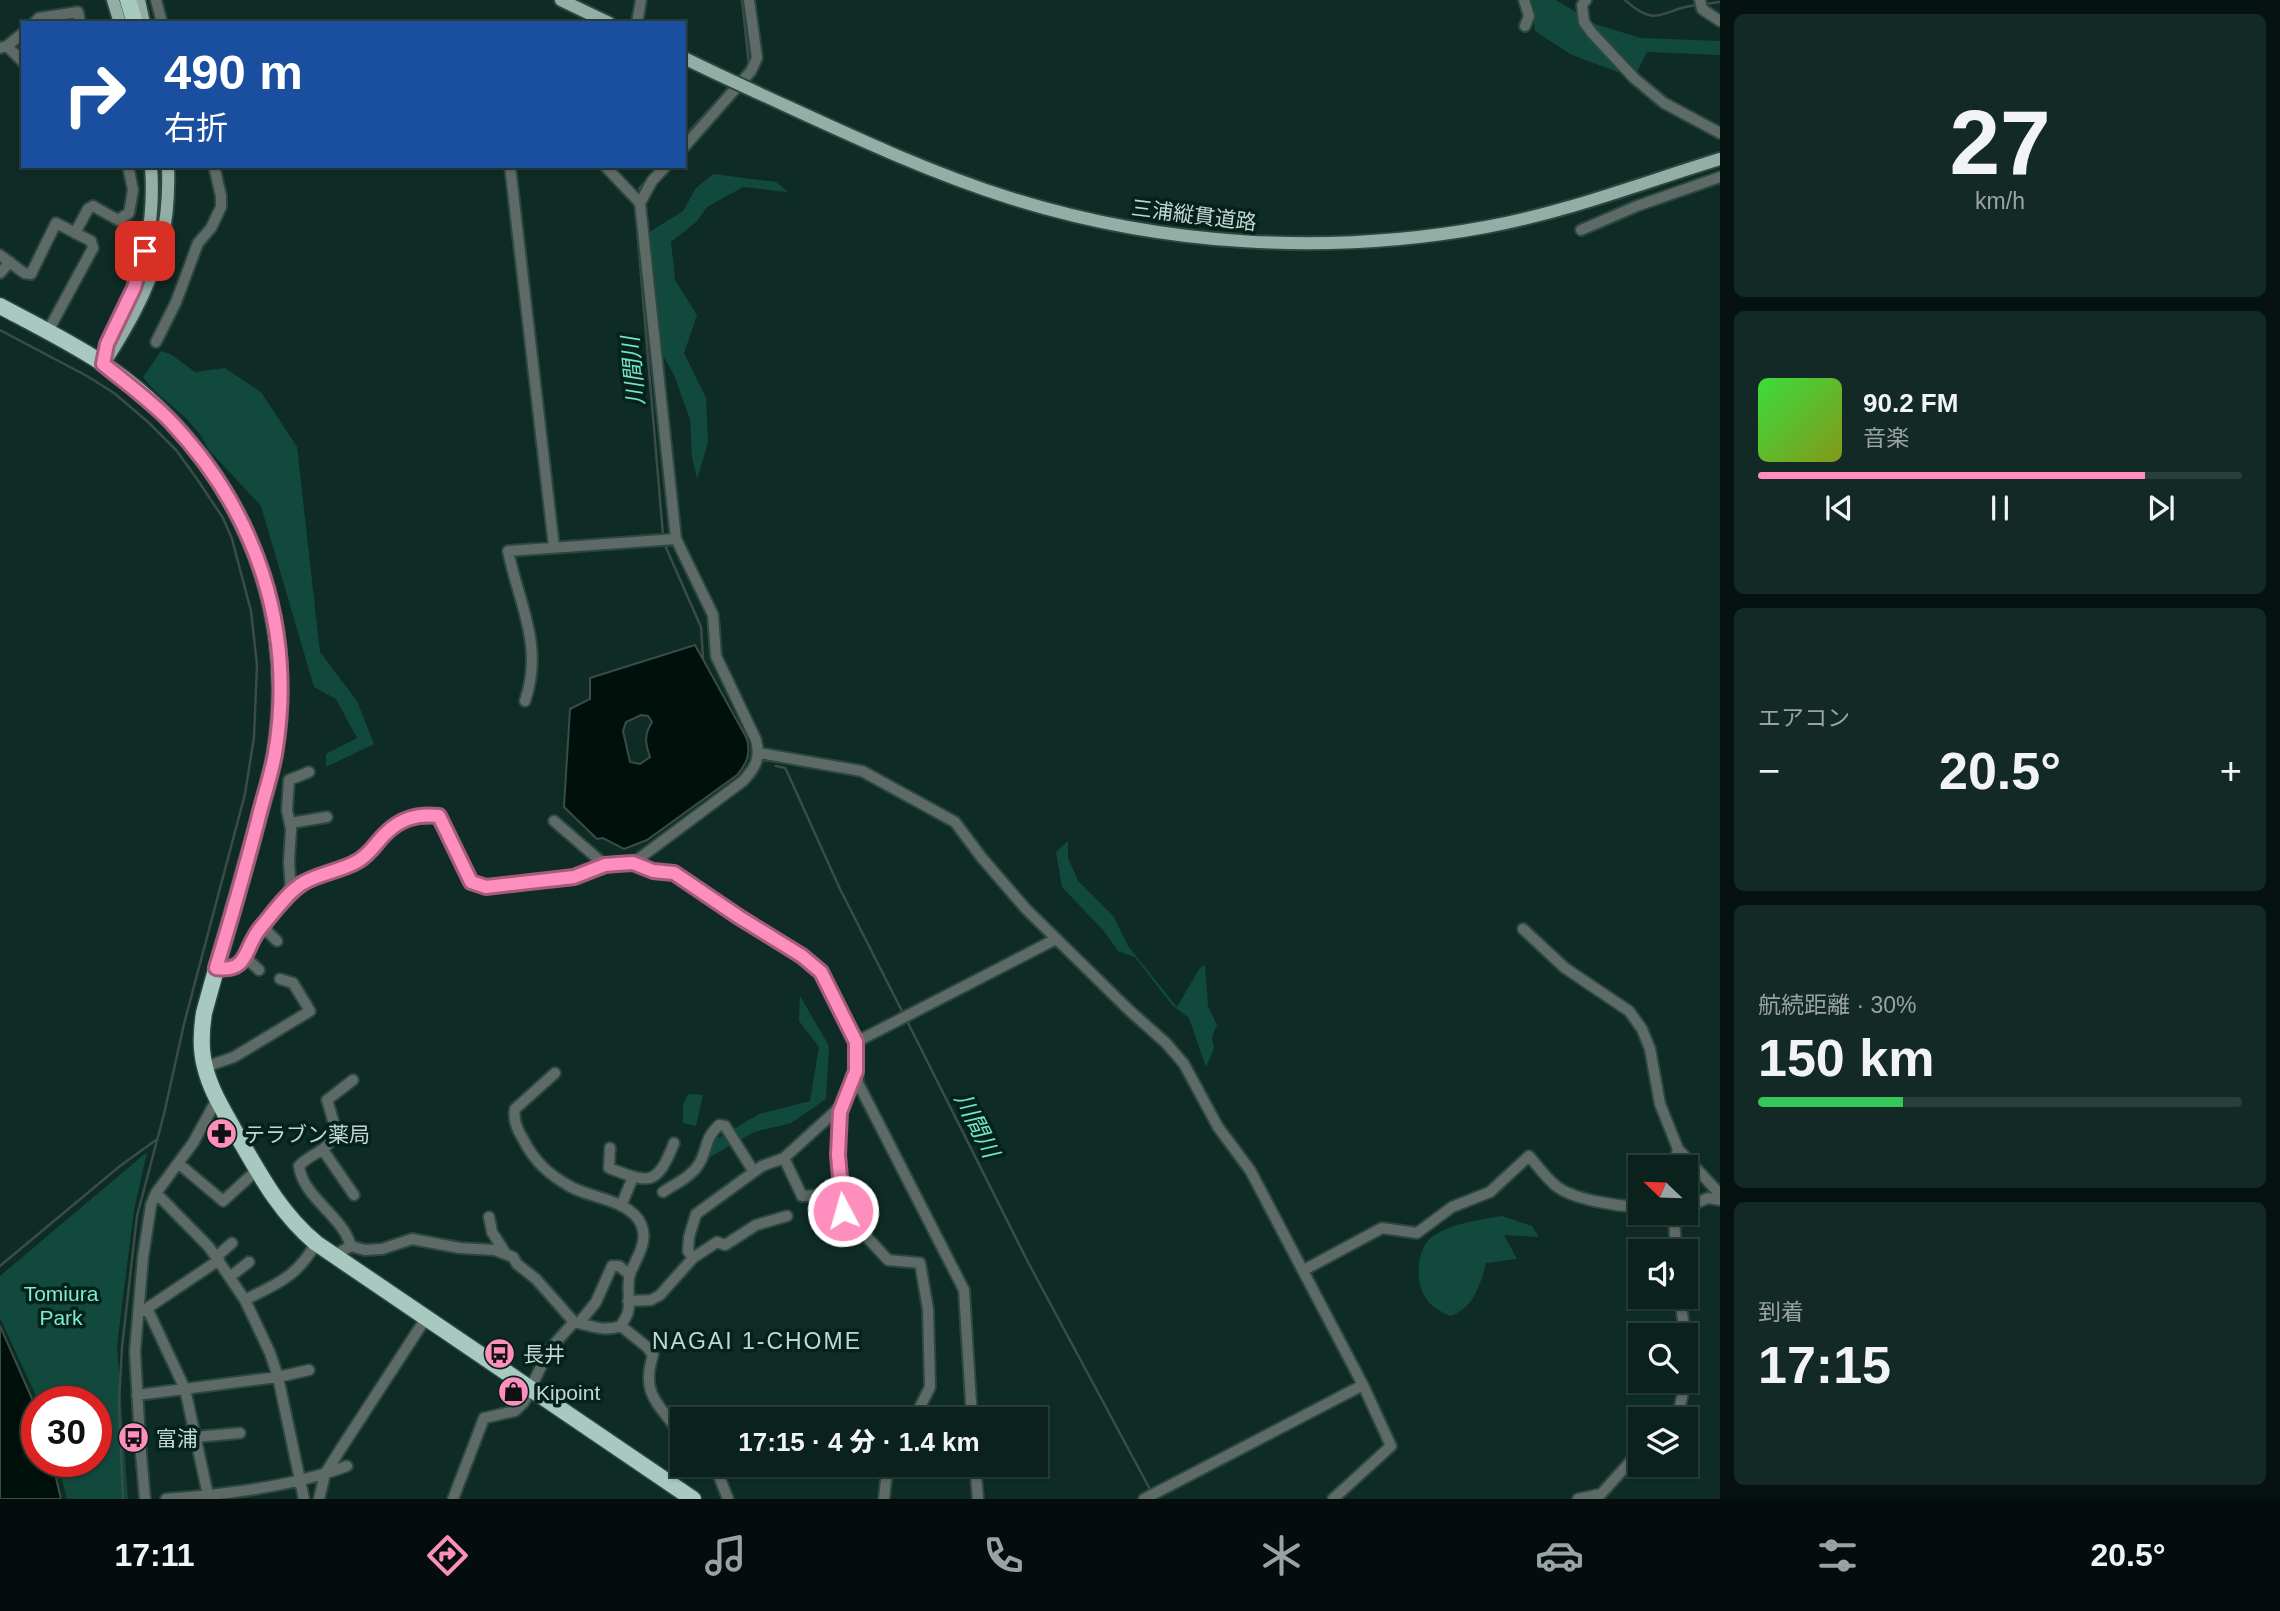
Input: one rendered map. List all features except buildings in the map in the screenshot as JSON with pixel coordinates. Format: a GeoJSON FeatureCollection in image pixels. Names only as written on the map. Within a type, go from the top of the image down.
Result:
{"type":"FeatureCollection","features":[{"type":"Feature","properties":{"kind":"highway"},"geometry":{"type":"LineString","coordinates":[[115,0],[121,21]]}},
{"type":"Feature","properties":{"kind":"highway"},"geometry":{"type":"LineString","coordinates":[[128,0],[134,21]]}},
{"type":"Feature","properties":{"kind":"highway"},"geometry":{"type":"LineString","coordinates":[[0,306],[103,364],[170,421],[216,477],[242,519],[257,556],[272,606],[279,646],[281,686],[275,754],[204,1013],[201,1033],[205,1067],[217,1099],[257,1170],[290,1219],[316,1243],[693,1499]]}},
{"type":"Feature","properties":{"kind":"main road"},"geometry":{"type":"LineString","coordinates":[[139,0],[144,21]]}},
{"type":"Feature","properties":{"kind":"main road"},"geometry":{"type":"LineString","coordinates":[[561,0],[605,21]]}},
{"type":"Feature","properties":{"kind":"main road","name":"三浦縦貫道路"},"geometry":{"type":"LineString","coordinates":[[686,59],[880,149],[1011,198],[1114,225],[1216,239],[1276,243],[1377,241],[1487,227],[1606,198],[1720,159]]}},
{"type":"Feature","properties":{"kind":"main road"},"geometry":{"type":"LineString","coordinates":[[103,364],[107,344],[134,288],[145,251],[150,216],[151,168]]}},
{"type":"Feature","properties":{"kind":"main road"},"geometry":{"type":"LineString","coordinates":[[103,364],[142,297],[158,260],[167,209],[168,168]]}},
{"type":"Feature","properties":{"kind":"street"},"geometry":{"type":"LineString","coordinates":[[156,0],[161,21]]}},
{"type":"Feature","properties":{"kind":"street"},"geometry":{"type":"LineString","coordinates":[[637,21],[641,0]]}},
{"type":"Feature","properties":{"kind":"street"},"geometry":{"type":"LineString","coordinates":[[686,145],[751,71],[757,58],[749,0]]}},
{"type":"Feature","properties":{"kind":"street"},"geometry":{"type":"LineString","coordinates":[[1524,0],[1529,16],[1525,26]]}},
{"type":"Feature","properties":{"kind":"street"},"geometry":{"type":"LineString","coordinates":[[1586,0],[1582,5],[1584,22],[1634,78],[1664,103],[1720,133]]}},
{"type":"Feature","properties":{"kind":"street"},"geometry":{"type":"LineString","coordinates":[[1701,3],[1720,22]]}},
{"type":"Feature","properties":{"kind":"street"},"geometry":{"type":"LineString","coordinates":[[36,21],[39,18],[78,12],[80,21]]}},
{"type":"Feature","properties":{"kind":"street"},"geometry":{"type":"LineString","coordinates":[[21,34],[3,47],[21,60]]}},
{"type":"Feature","properties":{"kind":"street"},"geometry":{"type":"LineString","coordinates":[[75,233],[88,209],[93,206],[118,220],[129,213],[133,190],[128,168]]}},
{"type":"Feature","properties":{"kind":"street"},"geometry":{"type":"LineString","coordinates":[[156,342],[176,302],[198,243],[211,229],[221,207],[214,168]]}},
{"type":"Feature","properties":{"kind":"street"},"geometry":{"type":"LineString","coordinates":[[510,168],[554,547]]}},
{"type":"Feature","properties":{"kind":"street"},"geometry":{"type":"LineString","coordinates":[[607,168],[640,202]]}},
{"type":"Feature","properties":{"kind":"street"},"geometry":{"type":"LineString","coordinates":[[633,863],[743,780],[755,768],[759,752],[757,740],[716,656],[713,615],[676,539],[640,202],[652,181],[664,168]]}},
{"type":"Feature","properties":{"kind":"street"},"geometry":{"type":"LineString","coordinates":[[1581,230],[1637,206],[1720,177]]}},
{"type":"Feature","properties":{"kind":"street"},"geometry":{"type":"LineString","coordinates":[[0,274],[5,258],[24,273],[31,274],[56,223],[91,241],[93,248],[48,331]]}},
{"type":"Feature","properties":{"kind":"street"},"geometry":{"type":"LineString","coordinates":[[525,701],[531,682],[533,645],[508,551],[676,539]]}},
{"type":"Feature","properties":{"kind":"street"},"geometry":{"type":"LineString","coordinates":[[759,752],[862,771],[955,822],[982,858],[1056,939],[1166,1043],[1184,1064],[1217,1127],[1250,1170],[1363,1385],[1391,1447],[1332,1499]]}},
{"type":"Feature","properties":{"kind":"street"},"geometry":{"type":"LineString","coordinates":[[291,893],[290,823],[287,810],[289,780],[309,772]]}},
{"type":"Feature","properties":{"kind":"street"},"geometry":{"type":"LineString","coordinates":[[216,968],[237,968],[252,937],[303,883],[358,861],[394,826],[407,818],[439,816],[471,882],[486,887],[574,877],[605,865],[633,863],[653,871],[674,873],[802,956],[821,972],[856,1042],[858,1083],[964,1290],[971,1407]]}},
{"type":"Feature","properties":{"kind":"street"},"geometry":{"type":"LineString","coordinates":[[290,823],[327,817]]}},
{"type":"Feature","properties":{"kind":"street"},"geometry":{"type":"LineString","coordinates":[[554,821],[605,865]]}},
{"type":"Feature","properties":{"kind":"street"},"geometry":{"type":"LineString","coordinates":[[262,926],[277,941]]}},
{"type":"Feature","properties":{"kind":"street"},"geometry":{"type":"LineString","coordinates":[[1523,929],[1565,968],[1629,1011],[1650,1049],[1660,1104],[1678,1149],[1720,1194]]}},
{"type":"Feature","properties":{"kind":"street"},"geometry":{"type":"LineString","coordinates":[[856,1042],[1056,939]]}},
{"type":"Feature","properties":{"kind":"street"},"geometry":{"type":"LineString","coordinates":[[244,956],[259,970]]}},
{"type":"Feature","properties":{"kind":"street"},"geometry":{"type":"LineString","coordinates":[[205,1067],[234,1057],[310,1011],[293,983],[281,979]]}},
{"type":"Feature","properties":{"kind":"street"},"geometry":{"type":"LineString","coordinates":[[856,1071],[840,1107],[838,1155],[843,1211],[888,1260],[920,1263],[928,1309],[930,1387],[920,1407]]}},
{"type":"Feature","properties":{"kind":"street"},"geometry":{"type":"LineString","coordinates":[[555,1073],[515,1109],[514,1118],[530,1153],[547,1170],[572,1188],[621,1206],[635,1215],[641,1224],[642,1249],[630,1275],[628,1311],[621,1326]]}},
{"type":"Feature","properties":{"kind":"street"},"geometry":{"type":"LineString","coordinates":[[351,1246],[343,1229],[322,1206],[300,1174],[299,1166],[334,1139],[335,1132],[327,1100],[353,1080]]}},
{"type":"Feature","properties":{"kind":"street"},"geometry":{"type":"LineString","coordinates":[[145,1499],[135,1351],[143,1311],[150,1205],[193,1143],[217,1099]]}},
{"type":"Feature","properties":{"kind":"street"},"geometry":{"type":"LineString","coordinates":[[693,1258],[688,1251],[696,1214],[762,1166],[784,1158],[840,1107]]}},
{"type":"Feature","properties":{"kind":"street"},"geometry":{"type":"LineString","coordinates":[[663,1192],[698,1166],[706,1140],[719,1125],[725,1126],[754,1172]]}},
{"type":"Feature","properties":{"kind":"street"},"geometry":{"type":"LineString","coordinates":[[610,1148],[609,1168],[633,1177],[648,1179],[657,1176],[674,1143]]}},
{"type":"Feature","properties":{"kind":"street"},"geometry":{"type":"LineString","coordinates":[[1676,1155],[1678,1149]]}},
{"type":"Feature","properties":{"kind":"street"},"geometry":{"type":"LineString","coordinates":[[323,1150],[354,1195]]}},
{"type":"Feature","properties":{"kind":"street"},"geometry":{"type":"LineString","coordinates":[[1304,1270],[1382,1228],[1417,1233],[1452,1206],[1490,1192],[1529,1156],[1553,1184],[1562,1190],[1602,1204],[1628,1206]]}},
{"type":"Feature","properties":{"kind":"street"},"geometry":{"type":"LineString","coordinates":[[784,1158],[802,1196],[840,1194]]}},
{"type":"Feature","properties":{"kind":"street"},"geometry":{"type":"LineString","coordinates":[[178,1163],[223,1201],[257,1170]]}},
{"type":"Feature","properties":{"kind":"street"},"geometry":{"type":"LineString","coordinates":[[621,1206],[633,1177]]}},
{"type":"Feature","properties":{"kind":"street"},"geometry":{"type":"LineString","coordinates":[[156,1193],[218,1259],[245,1300],[270,1353],[278,1377],[304,1499]]}},
{"type":"Feature","properties":{"kind":"street"},"geometry":{"type":"LineString","coordinates":[[1698,1203],[1708,1198],[1720,1199]]}},
{"type":"Feature","properties":{"kind":"street"},"geometry":{"type":"LineString","coordinates":[[628,1301],[651,1300],[660,1295],[693,1258],[717,1242],[725,1245],[756,1225],[787,1216]]}},
{"type":"Feature","properties":{"kind":"street"},"geometry":{"type":"LineString","coordinates":[[489,1217],[492,1231],[506,1254]]}},
{"type":"Feature","properties":{"kind":"street"},"geometry":{"type":"LineString","coordinates":[[336,1257],[351,1246],[365,1250],[382,1249],[412,1239],[460,1248],[495,1250],[513,1257],[576,1323],[600,1330],[621,1326],[648,1347],[653,1355],[647,1373],[651,1392],[658,1409],[670,1419]]}},
{"type":"Feature","properties":{"kind":"street"},"geometry":{"type":"LineString","coordinates":[[143,1311],[218,1259],[232,1243]]}},
{"type":"Feature","properties":{"kind":"street"},"geometry":{"type":"LineString","coordinates":[[245,1300],[292,1275],[316,1243]]}},
{"type":"Feature","properties":{"kind":"street"},"geometry":{"type":"LineString","coordinates":[[231,1276],[249,1262]]}},
{"type":"Feature","properties":{"kind":"street"},"geometry":{"type":"LineString","coordinates":[[453,1499],[484,1418],[515,1411],[524,1402],[549,1350],[596,1303],[612,1266],[619,1266],[630,1275]]}},
{"type":"Feature","properties":{"kind":"street"},"geometry":{"type":"LineString","coordinates":[[143,1311],[185,1389],[207,1497]]}},
{"type":"Feature","properties":{"kind":"street"},"geometry":{"type":"LineString","coordinates":[[319,1499],[325,1475],[426,1318]]}},
{"type":"Feature","properties":{"kind":"street"},"geometry":{"type":"LineString","coordinates":[[137,1395],[278,1377],[309,1370]]}},
{"type":"Feature","properties":{"kind":"street"},"geometry":{"type":"LineString","coordinates":[[1150,1496],[1363,1385]]}},
{"type":"Feature","properties":{"kind":"street"},"geometry":{"type":"LineString","coordinates":[[195,1437],[240,1433]]}},
{"type":"Feature","properties":{"kind":"street"},"geometry":{"type":"LineString","coordinates":[[1578,1499],[1601,1494],[1628,1464]]}},
{"type":"Feature","properties":{"kind":"street"},"geometry":{"type":"LineString","coordinates":[[166,1499],[207,1497],[325,1475],[347,1466]]}},
{"type":"Feature","properties":{"kind":"street"},"geometry":{"type":"LineString","coordinates":[[719,1477],[728,1499]]}},
{"type":"Feature","properties":{"kind":"street"},"geometry":{"type":"LineString","coordinates":[[884,1499],[887,1477]]}},
{"type":"Feature","properties":{"kind":"street"},"geometry":{"type":"LineString","coordinates":[[976,1477],[978,1499]]}},
{"type":"Feature","properties":{"kind":"green space"},"geometry":{"type":"Polygon","coordinates":[[[1528,0],[1556,0],[1595,24],[1641,38],[1720,41],[1720,55],[1647,52],[1634,78],[1572,55],[1535,31],[1533,10],[1528,0]]]}},
{"type":"Feature","properties":{"kind":"green space"},"geometry":{"type":"Polygon","coordinates":[[[713,174],[776,182],[788,192],[805,194],[743,187],[707,207],[696,222],[671,242],[675,280],[697,315],[684,353],[706,398],[708,443],[697,479],[692,456],[690,419],[674,375],[661,352],[657,308],[647,261],[648,233],[683,211],[696,188],[713,174]]]}},
{"type":"Feature","properties":{"kind":"green space"},"geometry":{"type":"Polygon","coordinates":[[[161,351],[172,355],[195,372],[225,368],[261,392],[297,447],[320,652],[357,701],[374,744],[326,767],[326,754],[357,738],[336,699],[314,687],[261,506],[209,450],[187,419],[143,377],[161,351]]]}},
{"type":"Feature","properties":{"kind":"green space"},"geometry":{"type":"Polygon","coordinates":[[[1068,841],[1068,858],[1078,881],[1114,917],[1128,946],[1177,1007],[1200,968],[1205,965],[1208,1006],[1217,1025],[1212,1037],[1214,1048],[1206,1067],[1189,1018],[1172,1005],[1135,957],[1118,951],[1104,931],[1062,887],[1056,852],[1068,841]]]}},
{"type":"Feature","properties":{"kind":"green space"},"geometry":{"type":"Polygon","coordinates":[[[800,996],[829,1046],[826,1099],[791,1123],[754,1132],[703,1161],[713,1136],[720,1137],[759,1114],[810,1101],[819,1047],[799,1021],[800,996]]]}},
{"type":"Feature","properties":{"kind":"green space"},"geometry":{"type":"Polygon","coordinates":[[[688,1094],[703,1095],[696,1126],[683,1123],[683,1105],[688,1094]]]}},
{"type":"Feature","properties":{"kind":"green space","name":"Tomiura Park"},"geometry":{"type":"Polygon","coordinates":[[[147,1152],[134,1210],[117,1345],[128,1499],[67,1499],[61,1477],[112,1477],[112,1386],[32,1386],[0,1318],[0,1276],[147,1152]]]}},
{"type":"Feature","properties":{"kind":"green space"},"geometry":{"type":"Polygon","coordinates":[[[1502,1216],[1532,1226],[1539,1237],[1504,1235],[1517,1259],[1486,1263],[1471,1301],[1451,1316],[1440,1311],[1427,1301],[1420,1282],[1420,1256],[1427,1241],[1457,1225],[1502,1216]]]}},
{"type":"Feature","properties":{"kind":"shaded area"},"geometry":{"type":"Polygon","coordinates":[[[695,645],[746,737],[748,758],[737,775],[647,840],[624,849],[603,838],[597,839],[564,807],[570,709],[590,699],[590,678],[695,645]],[[641,715],[626,722],[623,731],[630,762],[640,764],[650,757],[646,739],[652,722],[648,716],[641,715]]]}},
{"type":"Feature","properties":{"kind":"shaded area"},"geometry":{"type":"Polygon","coordinates":[[[0,1326],[26,1386],[21,1386],[21,1477],[56,1477],[61,1499],[0,1499],[0,1326]]]}},
{"type":"Feature","properties":{"kind":"waterway","name":"川間川"},"geometry":{"type":"LineString","coordinates":[[737,79],[749,65],[742,0]]}},
{"type":"Feature","properties":{"kind":"waterway"},"geometry":{"type":"LineString","coordinates":[[1625,0],[1636,9],[1654,16],[1698,5]]}},
{"type":"Feature","properties":{"kind":"waterway"},"geometry":{"type":"LineString","coordinates":[[1704,4],[1720,2]]}},
{"type":"Feature","properties":{"kind":"waterway","name":"川間川"},"geometry":{"type":"LineString","coordinates":[[686,135],[732,84]]}},
{"type":"Feature","properties":{"kind":"waterway","name":"川間川"},"geometry":{"type":"LineString","coordinates":[[639,189],[656,168]]}},
{"type":"Feature","properties":{"kind":"waterway","name":"川間川"},"geometry":{"type":"LineString","coordinates":[[635,204],[663,535]]}},
{"type":"Feature","properties":{"kind":"waterway"},"geometry":{"type":"LineString","coordinates":[[0,330],[114,393],[176,450],[223,518],[232,539],[251,611],[257,665],[254,737],[245,794],[137,1216],[122,1347],[119,1403],[123,1499]]}},
{"type":"Feature","properties":{"kind":"waterway","name":"川間川"},"geometry":{"type":"LineString","coordinates":[[664,543],[701,627],[703,658]]}},
{"type":"Feature","properties":{"kind":"waterway","name":"川間川"},"geometry":{"type":"LineString","coordinates":[[776,766],[785,768],[840,889],[904,1015]]}},
{"type":"Feature","properties":{"kind":"waterway","name":"川間川"},"geometry":{"type":"LineString","coordinates":[[907,1021],[1029,1264],[1152,1493]]}},
{"type":"Feature","properties":{"kind":"waterway"},"geometry":{"type":"LineString","coordinates":[[0,1266],[120,1166],[156,1140]]}},
{"type":"Feature","properties":{"kind":"place","name":"テラブン薬局"},"geometry":{"type":"Point","coordinates":[221,1134]}},
{"type":"Feature","properties":{"kind":"place","name":"長井"},"geometry":{"type":"Point","coordinates":[500,1354]}},
{"type":"Feature","properties":{"kind":"place","name":"Kipoint"},"geometry":{"type":"Point","coordinates":[513,1392]}},
{"type":"Feature","properties":{"kind":"place","name":"富浦"},"geometry":{"type":"Point","coordinates":[133,1438]}},
{"type":"Feature","properties":{"kind":"district","name":"NAGAI 1-CHOME"},"geometry":{"type":"Point","coordinates":[757,1341]}},
{"type":"Feature","properties":{"kind":"route"},"geometry":{"type":"LineString","coordinates":[[145,251],[127,307],[107,344],[103,364],[170,421],[226,492],[242,519],[257,556],[272,606],[279,646],[281,686],[275,754],[240,889],[216,968],[237,968],[243,961],[252,937],[303,883],[358,861],[371,851],[385,834],[407,818],[439,816],[471,882],[486,887],[574,877],[605,865],[617,864],[633,863],[653,871],[674,873],[802,956],[821,972],[841,1009],[856,1042],[856,1071],[840,1107],[838,1155],[843,1211]]}}]}
